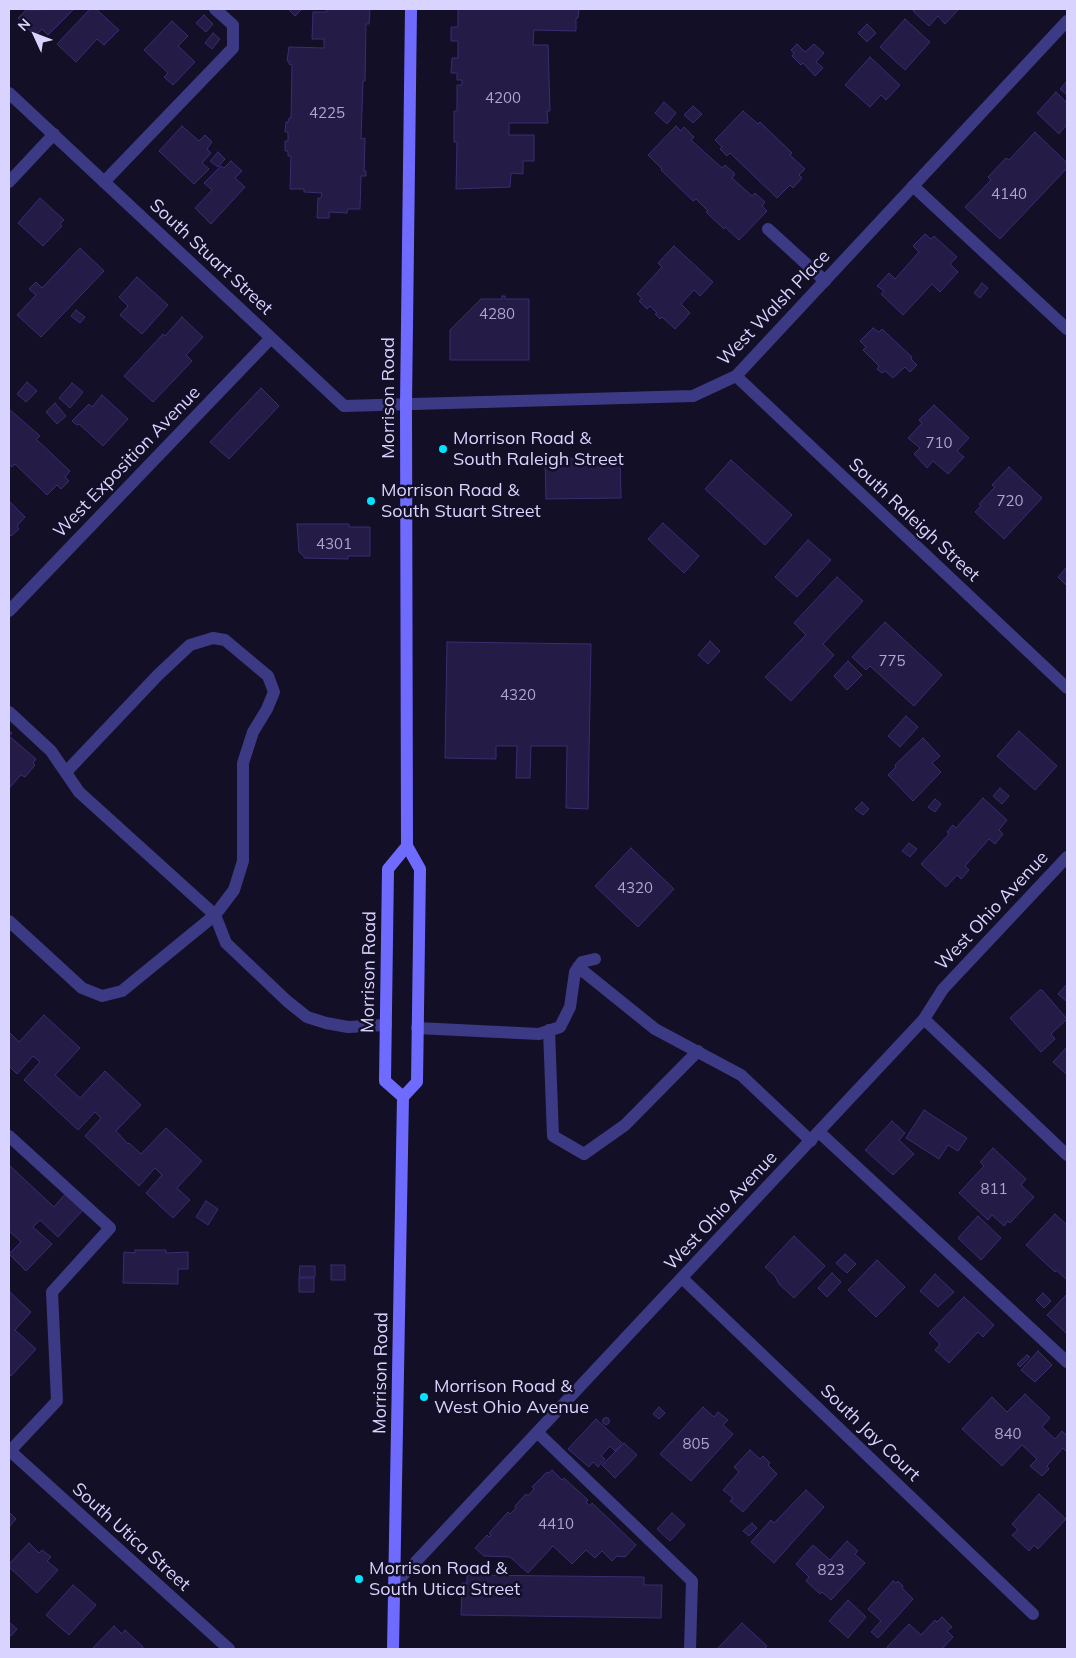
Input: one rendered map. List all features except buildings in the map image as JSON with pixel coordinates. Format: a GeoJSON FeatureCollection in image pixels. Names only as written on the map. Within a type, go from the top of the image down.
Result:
{"type":"FeatureCollection","features":[{"type":"Feature","properties":{"kind":"main road","name":"Morrison Road"},"geometry":{"type":"LineString","coordinates":[[393,1649],[403,1097],[416,1082],[420,869],[407,846],[406,403],[411,9]]}},
{"type":"Feature","properties":{"kind":"main road","name":"Morrison Road"},"geometry":{"type":"LineString","coordinates":[[403,1097],[385,1081],[388,869],[407,846]]}},
{"type":"Feature","properties":{"kind":"street"},"geometry":{"type":"LineString","coordinates":[[104,182],[233,48],[233,26],[215,9]]}},
{"type":"Feature","properties":{"kind":"street","name":"West Walsh Place"},"geometry":{"type":"LineString","coordinates":[[406,403],[693,396],[736,376],[1067,21]]}},
{"type":"Feature","properties":{"kind":"street","name":"South Stuart Street"},"geometry":{"type":"LineString","coordinates":[[9,93],[344,406],[406,403]]}},
{"type":"Feature","properties":{"kind":"street"},"geometry":{"type":"LineString","coordinates":[[9,182],[54,134]]}},
{"type":"Feature","properties":{"kind":"street"},"geometry":{"type":"LineString","coordinates":[[913,186],[1067,329]]}},
{"type":"Feature","properties":{"kind":"street"},"geometry":{"type":"LineString","coordinates":[[768,229],[824,282]]}},
{"type":"Feature","properties":{"kind":"street","name":"West Exposition Avenue"},"geometry":{"type":"LineString","coordinates":[[9,612],[271,338]]}},
{"type":"Feature","properties":{"kind":"street","name":"South Raleigh Street"},"geometry":{"type":"LineString","coordinates":[[736,376],[1067,688]]}},
{"type":"Feature","properties":{"kind":"street"},"geometry":{"type":"LineString","coordinates":[[9,921],[82,988],[102,996],[122,991],[215,915],[234,890],[243,861],[244,763],[253,732],[274,692],[268,676],[225,640],[213,638],[190,645],[158,675],[66,772]]}},
{"type":"Feature","properties":{"kind":"street"},"geometry":{"type":"LineString","coordinates":[[9,712],[51,751],[79,792],[215,915],[226,944],[274,990],[306,1017],[348,1027],[386,1025]]}},
{"type":"Feature","properties":{"kind":"street","name":"West Ohio Avenue"},"geometry":{"type":"LineString","coordinates":[[394,1586],[924,1019],[943,989],[1067,857]]}},
{"type":"Feature","properties":{"kind":"street"},"geometry":{"type":"LineString","coordinates":[[417,1028],[539,1034],[560,1027],[570,1007],[575,972],[582,962],[595,959]]}},
{"type":"Feature","properties":{"kind":"street"},"geometry":{"type":"LineString","coordinates":[[578,967],[655,1029],[741,1075],[815,1137],[1067,1362]]}},
{"type":"Feature","properties":{"kind":"street"},"geometry":{"type":"LineString","coordinates":[[924,1019],[1067,1155]]}},
{"type":"Feature","properties":{"kind":"street"},"geometry":{"type":"LineString","coordinates":[[549,1030],[554,1136],[584,1154],[625,1125],[698,1051]]}},
{"type":"Feature","properties":{"kind":"street"},"geometry":{"type":"LineString","coordinates":[[9,1136],[110,1228],[52,1292],[57,1401],[9,1451]]}},
{"type":"Feature","properties":{"kind":"street","name":"South Jay Court"},"geometry":{"type":"LineString","coordinates":[[682,1278],[1033,1614]]}},
{"type":"Feature","properties":{"kind":"street"},"geometry":{"type":"LineString","coordinates":[[538,1432],[692,1581],[690,1649]]}},
{"type":"Feature","properties":{"kind":"street","name":"South Utica Street"},"geometry":{"type":"LineString","coordinates":[[9,1451],[229,1649]]}},
{"type":"Feature","properties":{"kind":"place","name":"Morrison Road & South Raleigh Street"},"geometry":{"type":"Point","coordinates":[443,449]}},
{"type":"Feature","properties":{"kind":"place","name":"Morrison Road & South Stuart Street"},"geometry":{"type":"Point","coordinates":[371,501]}},
{"type":"Feature","properties":{"kind":"place","name":"Morrison Road & West Ohio Avenue"},"geometry":{"type":"Point","coordinates":[424,1397]}},
{"type":"Feature","properties":{"kind":"place","name":"Morrison Road & South Utica Street"},"geometry":{"type":"Point","coordinates":[359,1579]}}]}
